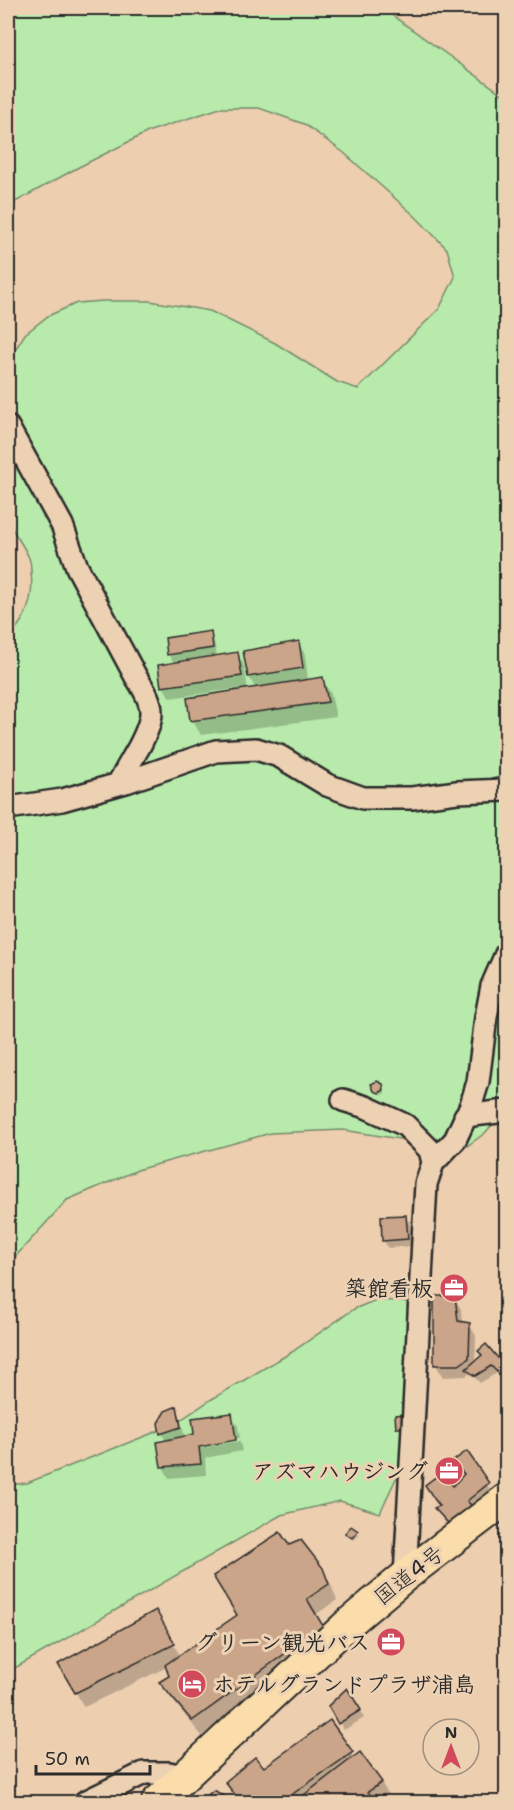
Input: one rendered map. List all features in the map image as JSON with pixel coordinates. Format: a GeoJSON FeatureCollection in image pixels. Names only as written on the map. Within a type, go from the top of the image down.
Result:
{"type":"FeatureCollection","features":[{"type":"Feature","properties":{"kind":"highway","name":"国道4号"},"geometry":{"type":"LineString","coordinates":[[157,1803],[183,1776],[350,1622],[405,1576],[507,1499]]}},
{"type":"Feature","properties":{"kind":"street"},"geometry":{"type":"LineString","coordinates":[[8,427],[62,525],[77,567],[136,677],[146,691],[151,710],[151,724],[118,784]]}},
{"type":"Feature","properties":{"kind":"street"},"geometry":{"type":"LineString","coordinates":[[8,808],[62,801],[216,751],[256,749],[279,756],[327,785],[363,798],[412,798],[457,792],[507,790]]}},
{"type":"Feature","properties":{"kind":"street"},"geometry":{"type":"LineString","coordinates":[[405,1576],[426,1184],[433,1163],[455,1140],[478,1082],[492,986],[507,954]]}},
{"type":"Feature","properties":{"kind":"street"},"geometry":{"type":"LineString","coordinates":[[343,1100],[366,1107],[405,1125],[430,1150],[433,1163]]}},
{"type":"Feature","properties":{"kind":"street"},"geometry":{"type":"LineString","coordinates":[[465,1116],[507,1111]]}},
{"type":"Feature","properties":{"kind":"street"},"geometry":{"type":"LineString","coordinates":[[85,1803],[144,1773],[169,1773],[183,1776]]}},
{"type":"Feature","properties":{"kind":"green space"},"geometry":{"type":"Polygon","coordinates":[[[8,8],[382,8],[506,97],[506,1109],[485,1133],[467,1146],[444,1146],[343,1130],[271,1133],[140,1169],[67,1200],[8,1262],[8,637],[20,623],[28,608],[32,581],[30,560],[8,520],[8,361],[25,334],[48,316],[77,303],[150,301],[210,311],[275,343],[337,382],[358,389],[439,309],[455,277],[447,249],[416,217],[343,152],[304,124],[259,108],[220,108],[150,131],[8,206],[8,8]]]}},
{"type":"Feature","properties":{"kind":"green space"},"geometry":{"type":"Polygon","coordinates":[[[376,1300],[412,1302],[422,1338],[426,1374],[423,1410],[418,1428],[380,1513],[340,1501],[281,1515],[8,1672],[8,1485],[27,1483],[173,1425],[292,1352],[354,1309],[376,1300]]]}},
{"type":"Feature","properties":{"kind":"building"},"geometry":{"type":"Polygon","coordinates":[[[211,631],[213,648],[167,655],[165,638],[211,631]]]}},
{"type":"Feature","properties":{"kind":"building"},"geometry":{"type":"Polygon","coordinates":[[[299,641],[303,668],[248,677],[243,651],[299,641]]]}},
{"type":"Feature","properties":{"kind":"building"},"geometry":{"type":"Polygon","coordinates":[[[238,652],[242,676],[161,687],[158,665],[238,652]]]}},
{"type":"Feature","properties":{"kind":"building"},"geometry":{"type":"Polygon","coordinates":[[[323,677],[328,702],[190,721],[187,698],[323,677]]]}},
{"type":"Feature","properties":{"kind":"building"},"geometry":{"type":"Polygon","coordinates":[[[506,1004],[506,1059],[505,1060],[506,1004]]]}},
{"type":"Feature","properties":{"kind":"building"},"geometry":{"type":"Polygon","coordinates":[[[377,1081],[383,1084],[384,1090],[379,1093],[374,1091],[371,1084],[377,1081]]]}},
{"type":"Feature","properties":{"kind":"building"},"geometry":{"type":"Polygon","coordinates":[[[406,1215],[408,1239],[382,1241],[381,1216],[406,1215]]]}},
{"type":"Feature","properties":{"kind":"building"},"geometry":{"type":"Polygon","coordinates":[[[434,1296],[455,1296],[458,1321],[470,1323],[469,1358],[459,1365],[434,1365],[434,1296]]]}},
{"type":"Feature","properties":{"kind":"building"},"geometry":{"type":"Polygon","coordinates":[[[486,1344],[504,1365],[497,1372],[491,1366],[475,1376],[466,1369],[482,1355],[478,1351],[486,1344]]]}},
{"type":"Feature","properties":{"kind":"building"},"geometry":{"type":"Polygon","coordinates":[[[177,1406],[181,1427],[160,1434],[158,1423],[165,1411],[177,1406]]]}},
{"type":"Feature","properties":{"kind":"building"},"geometry":{"type":"Polygon","coordinates":[[[232,1413],[236,1440],[199,1447],[201,1464],[161,1467],[157,1442],[194,1434],[192,1418],[232,1413]]]}},
{"type":"Feature","properties":{"kind":"building"},"geometry":{"type":"Polygon","coordinates":[[[405,1414],[406,1428],[396,1428],[395,1415],[405,1414]]]}},
{"type":"Feature","properties":{"kind":"building"},"geometry":{"type":"Polygon","coordinates":[[[467,1451],[489,1483],[467,1501],[472,1506],[450,1525],[434,1508],[439,1506],[425,1485],[441,1473],[453,1486],[464,1474],[453,1461],[467,1451]]]}},
{"type":"Feature","properties":{"kind":"building"},"geometry":{"type":"Polygon","coordinates":[[[351,1526],[358,1531],[352,1538],[345,1533],[351,1526]]]}},
{"type":"Feature","properties":{"kind":"building"},"geometry":{"type":"Polygon","coordinates":[[[280,1532],[289,1545],[301,1540],[323,1568],[329,1584],[307,1599],[323,1626],[192,1721],[159,1682],[169,1676],[165,1665],[237,1615],[213,1576],[280,1532]]]}},
{"type":"Feature","properties":{"kind":"building"},"geometry":{"type":"Polygon","coordinates":[[[156,1610],[175,1644],[75,1693],[58,1664],[156,1610]]]}},
{"type":"Feature","properties":{"kind":"building"},"geometry":{"type":"Polygon","coordinates":[[[347,1688],[361,1710],[338,1724],[328,1706],[347,1688]]]}},
{"type":"Feature","properties":{"kind":"building"},"geometry":{"type":"Polygon","coordinates":[[[330,1720],[353,1752],[281,1802],[241,1802],[225,1782],[255,1757],[264,1767],[330,1720]]]}},
{"type":"Feature","properties":{"kind":"building"},"geometry":{"type":"Polygon","coordinates":[[[360,1752],[382,1782],[368,1792],[376,1802],[308,1802],[304,1795],[360,1752]]]}},
{"type":"Feature","properties":{"kind":"building"},"geometry":{"type":"Polygon","coordinates":[[[214,1790],[230,1802],[207,1802],[204,1798],[214,1790]]]}},
{"type":"Feature","properties":{"kind":"place","name":"築館看板"},"geometry":{"type":"Point","coordinates":[454,1288]}},
{"type":"Feature","properties":{"kind":"place","name":"アズマハウジング"},"geometry":{"type":"Point","coordinates":[449,1471]}},
{"type":"Feature","properties":{"kind":"place","name":"グリーン観光バス"},"geometry":{"type":"Point","coordinates":[391,1642]}},
{"type":"Feature","properties":{"kind":"place","name":"ホテルグランドプラザ浦島"},"geometry":{"type":"Point","coordinates":[192,1684]}}]}
